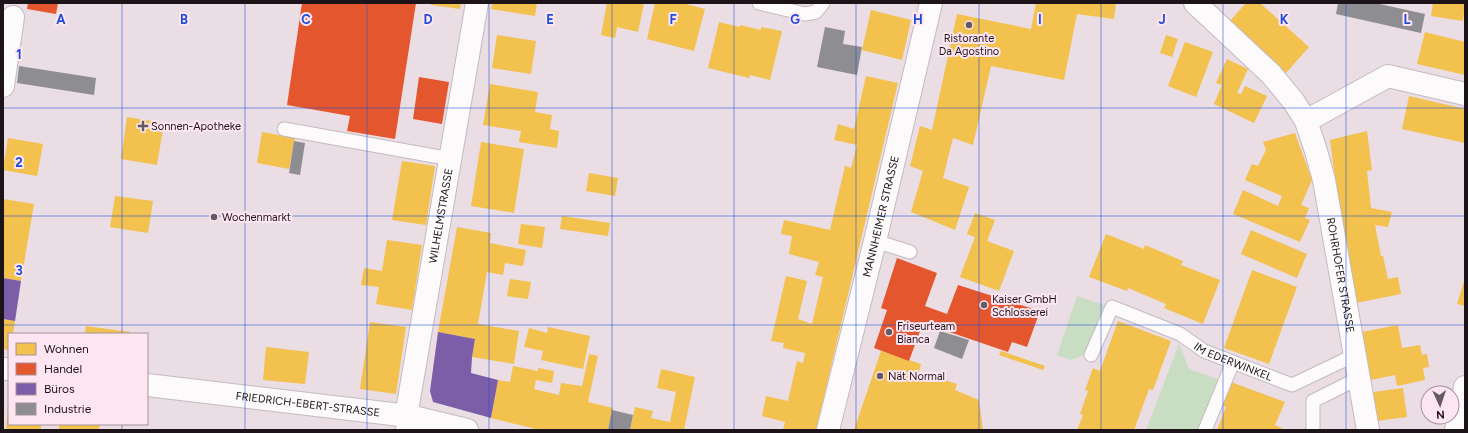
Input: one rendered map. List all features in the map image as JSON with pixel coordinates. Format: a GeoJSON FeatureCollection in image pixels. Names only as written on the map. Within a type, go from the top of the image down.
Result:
{"type":"FeatureCollection","features":[{"type":"Feature","properties":{"kind":"street","name":"WILHELMSTRASSE"},"geometry":{"type":"LineString","coordinates":[[408,423],[408,405],[477,3]]}},
{"type":"Feature","properties":{"kind":"street","name":"MANNHEIMER STRASSE"},"geometry":{"type":"LineString","coordinates":[[828,430],[875,241],[931,3]]}},
{"type":"Feature","properties":{"kind":"street","name":"ROHRHOFER STRASSE"},"geometry":{"type":"LineString","coordinates":[[1195,3],[1271,74],[1294,102],[1306,121],[1324,180],[1368,430]]}},
{"type":"Feature","properties":{"kind":"street"},"geometry":{"type":"LineString","coordinates":[[3,86],[13,17]]}},
{"type":"Feature","properties":{"kind":"street"},"geometry":{"type":"LineString","coordinates":[[1306,121],[1388,76],[1465,94]]}},
{"type":"Feature","properties":{"kind":"street","name":"FRIEDRICH-EBERT-STRASSE"},"geometry":{"type":"LineString","coordinates":[[148,385],[408,423],[467,430]]}},
{"type":"Feature","properties":{"kind":"street"},"geometry":{"type":"LineString","coordinates":[[1456,430],[1465,387]]}},
{"type":"Feature","properties":{"kind":"lane"},"geometry":{"type":"LineString","coordinates":[[759,3],[805,14],[816,12],[823,3]]}},
{"type":"Feature","properties":{"kind":"lane"},"geometry":{"type":"LineString","coordinates":[[284,129],[451,159]]}},
{"type":"Feature","properties":{"kind":"lane"},"geometry":{"type":"LineString","coordinates":[[875,241],[910,252]]}},
{"type":"Feature","properties":{"kind":"lane","name":"IM EDERWINKEL"},"geometry":{"type":"LineString","coordinates":[[1091,355],[1112,307],[1180,334],[1204,351],[1292,385],[1355,355]]}},
{"type":"Feature","properties":{"kind":"lane"},"geometry":{"type":"LineString","coordinates":[[1205,430],[1233,362]]}},
{"type":"Feature","properties":{"kind":"lane"},"geometry":{"type":"LineString","coordinates":[[1313,430],[1313,401],[1359,378]]}},
{"type":"Feature","properties":{"kind":"green space"},"geometry":{"type":"Polygon","coordinates":[[[1077,296],[1104,305],[1086,354],[1071,360],[1057,355],[1077,296]]]}},
{"type":"Feature","properties":{"kind":"green space"},"geometry":{"type":"Polygon","coordinates":[[[1179,344],[1189,369],[1220,380],[1199,430],[1146,430],[1179,344]]]}},
{"type":"Feature","properties":{"kind":"building: Wohnen"},"geometry":{"type":"Polygon","coordinates":[[[431,3],[461,3],[460,9],[431,5],[431,3]]]}},
{"type":"Feature","properties":{"kind":"building: Wohnen"},"geometry":{"type":"Polygon","coordinates":[[[492,3],[537,3],[535,16],[491,9],[492,3]]]}},
{"type":"Feature","properties":{"kind":"building: Wohnen"},"geometry":{"type":"Polygon","coordinates":[[[607,3],[644,3],[638,32],[617,27],[615,38],[601,35],[607,3]]]}},
{"type":"Feature","properties":{"kind":"building: Wohnen"},"geometry":{"type":"Polygon","coordinates":[[[655,3],[682,3],[705,9],[694,51],[647,39],[655,3]]]}},
{"type":"Feature","properties":{"kind":"building: Wohnen"},"geometry":{"type":"Polygon","coordinates":[[[1036,3],[1116,3],[1114,19],[1077,14],[1064,80],[991,66],[973,145],[953,138],[943,178],[969,187],[955,230],[911,212],[923,171],[910,166],[920,126],[932,130],[957,14],[1031,29],[1036,3]]]}},
{"type":"Feature","properties":{"kind":"building: Wohnen"},"geometry":{"type":"Polygon","coordinates":[[[1246,3],[1260,3],[1309,47],[1286,73],[1229,22],[1246,3]]]}},
{"type":"Feature","properties":{"kind":"building: Wohnen"},"geometry":{"type":"Polygon","coordinates":[[[1433,3],[1465,3],[1463,21],[1431,16],[1433,3]]]}},
{"type":"Feature","properties":{"kind":"building: Wohnen"},"geometry":{"type":"Polygon","coordinates":[[[871,10],[911,20],[902,60],[862,50],[871,10]]]}},
{"type":"Feature","properties":{"kind":"building: Wohnen"},"geometry":{"type":"Polygon","coordinates":[[[719,22],[761,30],[761,27],[782,31],[770,80],[750,75],[749,78],[708,68],[719,22]]]}},
{"type":"Feature","properties":{"kind":"building: Wohnen"},"geometry":{"type":"Polygon","coordinates":[[[1425,32],[1465,42],[1465,75],[1417,64],[1425,32]]]}},
{"type":"Feature","properties":{"kind":"building: Wohnen"},"geometry":{"type":"Polygon","coordinates":[[[497,35],[536,41],[531,74],[492,68],[497,35]]]}},
{"type":"Feature","properties":{"kind":"building: Wohnen"},"geometry":{"type":"Polygon","coordinates":[[[1166,35],[1178,39],[1172,57],[1160,53],[1166,35]]]}},
{"type":"Feature","properties":{"kind":"building: Wohnen"},"geometry":{"type":"Polygon","coordinates":[[[1185,42],[1213,52],[1196,97],[1168,86],[1185,42]]]}},
{"type":"Feature","properties":{"kind":"building: Wohnen"},"geometry":{"type":"Polygon","coordinates":[[[1227,59],[1248,69],[1237,93],[1241,94],[1245,86],[1267,96],[1254,123],[1214,104],[1222,85],[1216,83],[1227,59]]]}},
{"type":"Feature","properties":{"kind":"building: Wohnen"},"geometry":{"type":"Polygon","coordinates":[[[866,76],[898,83],[816,430],[783,430],[785,422],[762,416],[766,396],[788,401],[797,361],[803,363],[805,353],[783,348],[784,343],[771,341],[786,276],[807,281],[798,319],[812,324],[823,277],[815,275],[819,262],[789,254],[792,236],[781,234],[784,220],[830,230],[845,166],[851,168],[857,145],[834,140],[838,124],[854,129],[866,76]]]}},
{"type":"Feature","properties":{"kind":"building: Wohnen"},"geometry":{"type":"Polygon","coordinates":[[[490,84],[538,92],[535,112],[552,115],[550,129],[559,131],[557,148],[519,142],[521,131],[483,125],[490,84]]]}},
{"type":"Feature","properties":{"kind":"building: Wohnen"},"geometry":{"type":"Polygon","coordinates":[[[1409,96],[1465,109],[1465,143],[1402,129],[1409,96]]]}},
{"type":"Feature","properties":{"kind":"building: Wohnen"},"geometry":{"type":"Polygon","coordinates":[[[127,117],[164,123],[157,165],[121,159],[127,117]]]}},
{"type":"Feature","properties":{"kind":"building: Wohnen"},"geometry":{"type":"Polygon","coordinates":[[[1367,131],[1372,170],[1367,171],[1371,208],[1392,212],[1388,227],[1375,225],[1381,256],[1383,256],[1388,279],[1398,277],[1401,294],[1356,303],[1330,140],[1367,131]]]}},
{"type":"Feature","properties":{"kind":"building: Wohnen"},"geometry":{"type":"Polygon","coordinates":[[[262,132],[295,138],[289,169],[257,163],[262,132]]]}},
{"type":"Feature","properties":{"kind":"building: Wohnen"},"geometry":{"type":"Polygon","coordinates":[[[1295,133],[1312,180],[1301,205],[1309,208],[1305,218],[1310,220],[1300,242],[1233,214],[1243,190],[1278,206],[1282,196],[1245,180],[1252,164],[1258,166],[1266,150],[1263,142],[1295,133]]]}},
{"type":"Feature","properties":{"kind":"building: Wohnen"},"geometry":{"type":"Polygon","coordinates":[[[8,138],[43,144],[37,176],[3,170],[8,138]]]}},
{"type":"Feature","properties":{"kind":"building: Wohnen"},"geometry":{"type":"Polygon","coordinates":[[[481,142],[524,149],[514,213],[471,206],[481,142]]]}},
{"type":"Feature","properties":{"kind":"building: Wohnen"},"geometry":{"type":"Polygon","coordinates":[[[402,161],[435,166],[426,225],[392,220],[402,161]]]}},
{"type":"Feature","properties":{"kind":"building: Wohnen"},"geometry":{"type":"Polygon","coordinates":[[[589,173],[618,178],[615,196],[586,191],[589,173]]]}},
{"type":"Feature","properties":{"kind":"building: Wohnen"},"geometry":{"type":"Polygon","coordinates":[[[115,196],[153,201],[148,233],[110,227],[115,196]]]}},
{"type":"Feature","properties":{"kind":"building: Wohnen"},"geometry":{"type":"Polygon","coordinates":[[[3,199],[34,204],[21,281],[3,278],[3,199]]]}},
{"type":"Feature","properties":{"kind":"building: Wohnen"},"geometry":{"type":"Polygon","coordinates":[[[975,213],[995,220],[987,241],[1014,251],[999,291],[960,277],[975,237],[967,234],[975,213]]]}},
{"type":"Feature","properties":{"kind":"building: Wohnen"},"geometry":{"type":"Polygon","coordinates":[[[562,216],[610,223],[608,236],[560,229],[562,216]]]}},
{"type":"Feature","properties":{"kind":"building: Wohnen"},"geometry":{"type":"Polygon","coordinates":[[[521,224],[545,227],[542,248],[518,244],[521,224]]]}},
{"type":"Feature","properties":{"kind":"building: Wohnen"},"geometry":{"type":"Polygon","coordinates":[[[457,227],[491,233],[490,243],[526,250],[523,266],[505,263],[503,275],[487,272],[478,324],[519,331],[514,364],[472,357],[475,339],[438,332],[457,227]]]}},
{"type":"Feature","properties":{"kind":"building: Wohnen"},"geometry":{"type":"Polygon","coordinates":[[[1251,230],[1307,254],[1297,278],[1241,254],[1251,230]]]}},
{"type":"Feature","properties":{"kind":"building: Wohnen"},"geometry":{"type":"Polygon","coordinates":[[[1106,234],[1144,249],[1145,245],[1183,261],[1181,265],[1220,280],[1203,324],[1164,308],[1166,304],[1128,288],[1127,291],[1089,277],[1106,234]]]}},
{"type":"Feature","properties":{"kind":"building: Wohnen"},"geometry":{"type":"Polygon","coordinates":[[[387,240],[422,245],[412,310],[376,304],[379,287],[361,285],[364,268],[382,271],[387,240]]]}},
{"type":"Feature","properties":{"kind":"building: Wohnen"},"geometry":{"type":"Polygon","coordinates":[[[1252,270],[1297,287],[1269,364],[1224,348],[1252,270]]]}},
{"type":"Feature","properties":{"kind":"building: Wohnen"},"geometry":{"type":"Polygon","coordinates":[[[1465,278],[1465,306],[1457,304],[1465,278]]]}},
{"type":"Feature","properties":{"kind":"building: Wohnen"},"geometry":{"type":"Polygon","coordinates":[[[510,279],[531,282],[528,299],[507,296],[510,279]]]}},
{"type":"Feature","properties":{"kind":"building: Wohnen"},"geometry":{"type":"Polygon","coordinates":[[[3,319],[15,321],[13,333],[8,333],[8,350],[3,349],[3,319]]]}},
{"type":"Feature","properties":{"kind":"building: Wohnen"},"geometry":{"type":"Polygon","coordinates":[[[1118,321],[1171,341],[1153,390],[1149,389],[1134,430],[1077,430],[1083,415],[1080,414],[1088,391],[1085,390],[1093,368],[1100,371],[1118,321]]]}},
{"type":"Feature","properties":{"kind":"building: Wohnen"},"geometry":{"type":"Polygon","coordinates":[[[370,322],[406,327],[396,394],[360,389],[370,322]]]}},
{"type":"Feature","properties":{"kind":"building: Wohnen"},"geometry":{"type":"Polygon","coordinates":[[[1398,325],[1402,348],[1420,345],[1422,355],[1427,354],[1429,367],[1423,368],[1425,380],[1397,386],[1395,375],[1371,380],[1362,332],[1398,325]]]}},
{"type":"Feature","properties":{"kind":"building: Wohnen"},"geometry":{"type":"Polygon","coordinates":[[[86,326],[130,332],[130,333],[85,333],[86,326]]]}},
{"type":"Feature","properties":{"kind":"building: Wohnen"},"geometry":{"type":"Polygon","coordinates":[[[548,327],[590,336],[583,369],[541,360],[543,351],[524,347],[529,328],[547,333],[548,327]]]}},
{"type":"Feature","properties":{"kind":"building: Wohnen"},"geometry":{"type":"Polygon","coordinates":[[[266,347],[309,352],[305,384],[263,380],[266,347]]]}},
{"type":"Feature","properties":{"kind":"building: Wohnen"},"geometry":{"type":"Polygon","coordinates":[[[881,351],[921,364],[919,372],[957,384],[955,390],[979,400],[983,430],[854,430],[881,351]]]}},
{"type":"Feature","properties":{"kind":"building: Wohnen"},"geometry":{"type":"Polygon","coordinates":[[[1001,351],[1045,366],[1043,370],[999,355],[1001,351]]]}},
{"type":"Feature","properties":{"kind":"building: Wohnen"},"geometry":{"type":"Polygon","coordinates":[[[589,354],[598,356],[588,402],[613,408],[608,430],[540,430],[491,418],[498,380],[510,382],[513,366],[538,371],[538,368],[554,371],[552,383],[536,380],[534,389],[559,395],[561,383],[582,386],[589,354]]]}},
{"type":"Feature","properties":{"kind":"building: Wohnen"},"geometry":{"type":"Polygon","coordinates":[[[661,369],[695,377],[684,430],[630,430],[635,407],[653,411],[651,418],[670,422],[676,392],[657,388],[661,369]]]}},
{"type":"Feature","properties":{"kind":"building: Wohnen"},"geometry":{"type":"Polygon","coordinates":[[[1231,382],[1285,402],[1275,425],[1282,428],[1281,430],[1217,430],[1226,407],[1222,405],[1231,382]]]}},
{"type":"Feature","properties":{"kind":"building: Wohnen"},"geometry":{"type":"Polygon","coordinates":[[[1403,388],[1407,417],[1377,421],[1373,392],[1403,388]]]}},
{"type":"Feature","properties":{"kind":"building: Wohnen"},"geometry":{"type":"Polygon","coordinates":[[[8,407],[8,425],[41,425],[41,430],[6,430],[8,407]]]}},
{"type":"Feature","properties":{"kind":"building: Wohnen"},"geometry":{"type":"Polygon","coordinates":[[[59,425],[100,425],[99,430],[59,430],[59,425]]]}},
{"type":"Feature","properties":{"kind":"building: Handel"},"geometry":{"type":"Polygon","coordinates":[[[28,3],[58,3],[56,14],[27,9],[28,3]]]}},
{"type":"Feature","properties":{"kind":"building: Handel"},"geometry":{"type":"Polygon","coordinates":[[[302,3],[416,3],[395,139],[347,131],[350,116],[287,105],[302,3]]]}},
{"type":"Feature","properties":{"kind":"building: Handel"},"geometry":{"type":"Polygon","coordinates":[[[419,77],[449,82],[442,124],[413,119],[419,77]]]}},
{"type":"Feature","properties":{"kind":"building: Handel"},"geometry":{"type":"Polygon","coordinates":[[[897,258],[937,273],[925,306],[947,314],[958,285],[1040,311],[1027,347],[1012,342],[1008,352],[923,323],[909,361],[874,348],[887,310],[881,308],[897,258]]]}},
{"type":"Feature","properties":{"kind":"building: Büros"},"geometry":{"type":"Polygon","coordinates":[[[3,278],[21,281],[15,321],[3,319],[3,278]]]}},
{"type":"Feature","properties":{"kind":"building: Büros"},"geometry":{"type":"Polygon","coordinates":[[[438,332],[475,339],[471,373],[498,380],[491,418],[433,402],[430,391],[438,332]]]}},
{"type":"Feature","properties":{"kind":"building: Industrie"},"geometry":{"type":"Polygon","coordinates":[[[1338,3],[1375,3],[1425,14],[1421,33],[1336,14],[1338,3]]]}},
{"type":"Feature","properties":{"kind":"building: Industrie"},"geometry":{"type":"Polygon","coordinates":[[[825,27],[845,31],[843,44],[862,47],[857,75],[817,67],[825,27]]]}},
{"type":"Feature","properties":{"kind":"building: Industrie"},"geometry":{"type":"Polygon","coordinates":[[[19,66],[96,78],[94,95],[17,83],[19,66]]]}},
{"type":"Feature","properties":{"kind":"building: Industrie"},"geometry":{"type":"Polygon","coordinates":[[[294,141],[305,143],[300,175],[289,173],[294,141]]]}},
{"type":"Feature","properties":{"kind":"building: Industrie"},"geometry":{"type":"Polygon","coordinates":[[[940,331],[969,340],[962,359],[934,348],[940,331]]]}},
{"type":"Feature","properties":{"kind":"building: Industrie"},"geometry":{"type":"Polygon","coordinates":[[[612,410],[633,415],[630,430],[608,430],[612,410]]]}},
{"type":"Feature","properties":{"kind":"place","name":"Ristorante Da Agostino"},"geometry":{"type":"Point","coordinates":[969,25]}},
{"type":"Feature","properties":{"kind":"place","name":"Sonnen-Apotheke"},"geometry":{"type":"Point","coordinates":[143,126]}},
{"type":"Feature","properties":{"kind":"place","name":"Wochenmarkt"},"geometry":{"type":"Point","coordinates":[214,217]}},
{"type":"Feature","properties":{"kind":"place","name":"Kaiser GmbH Schlosserei"},"geometry":{"type":"Point","coordinates":[984,305]}},
{"type":"Feature","properties":{"kind":"place","name":"Friseurteam Bianca"},"geometry":{"type":"Point","coordinates":[889,332]}},
{"type":"Feature","properties":{"kind":"place","name":"Nät Normal"},"geometry":{"type":"Point","coordinates":[880,376]}}]}
